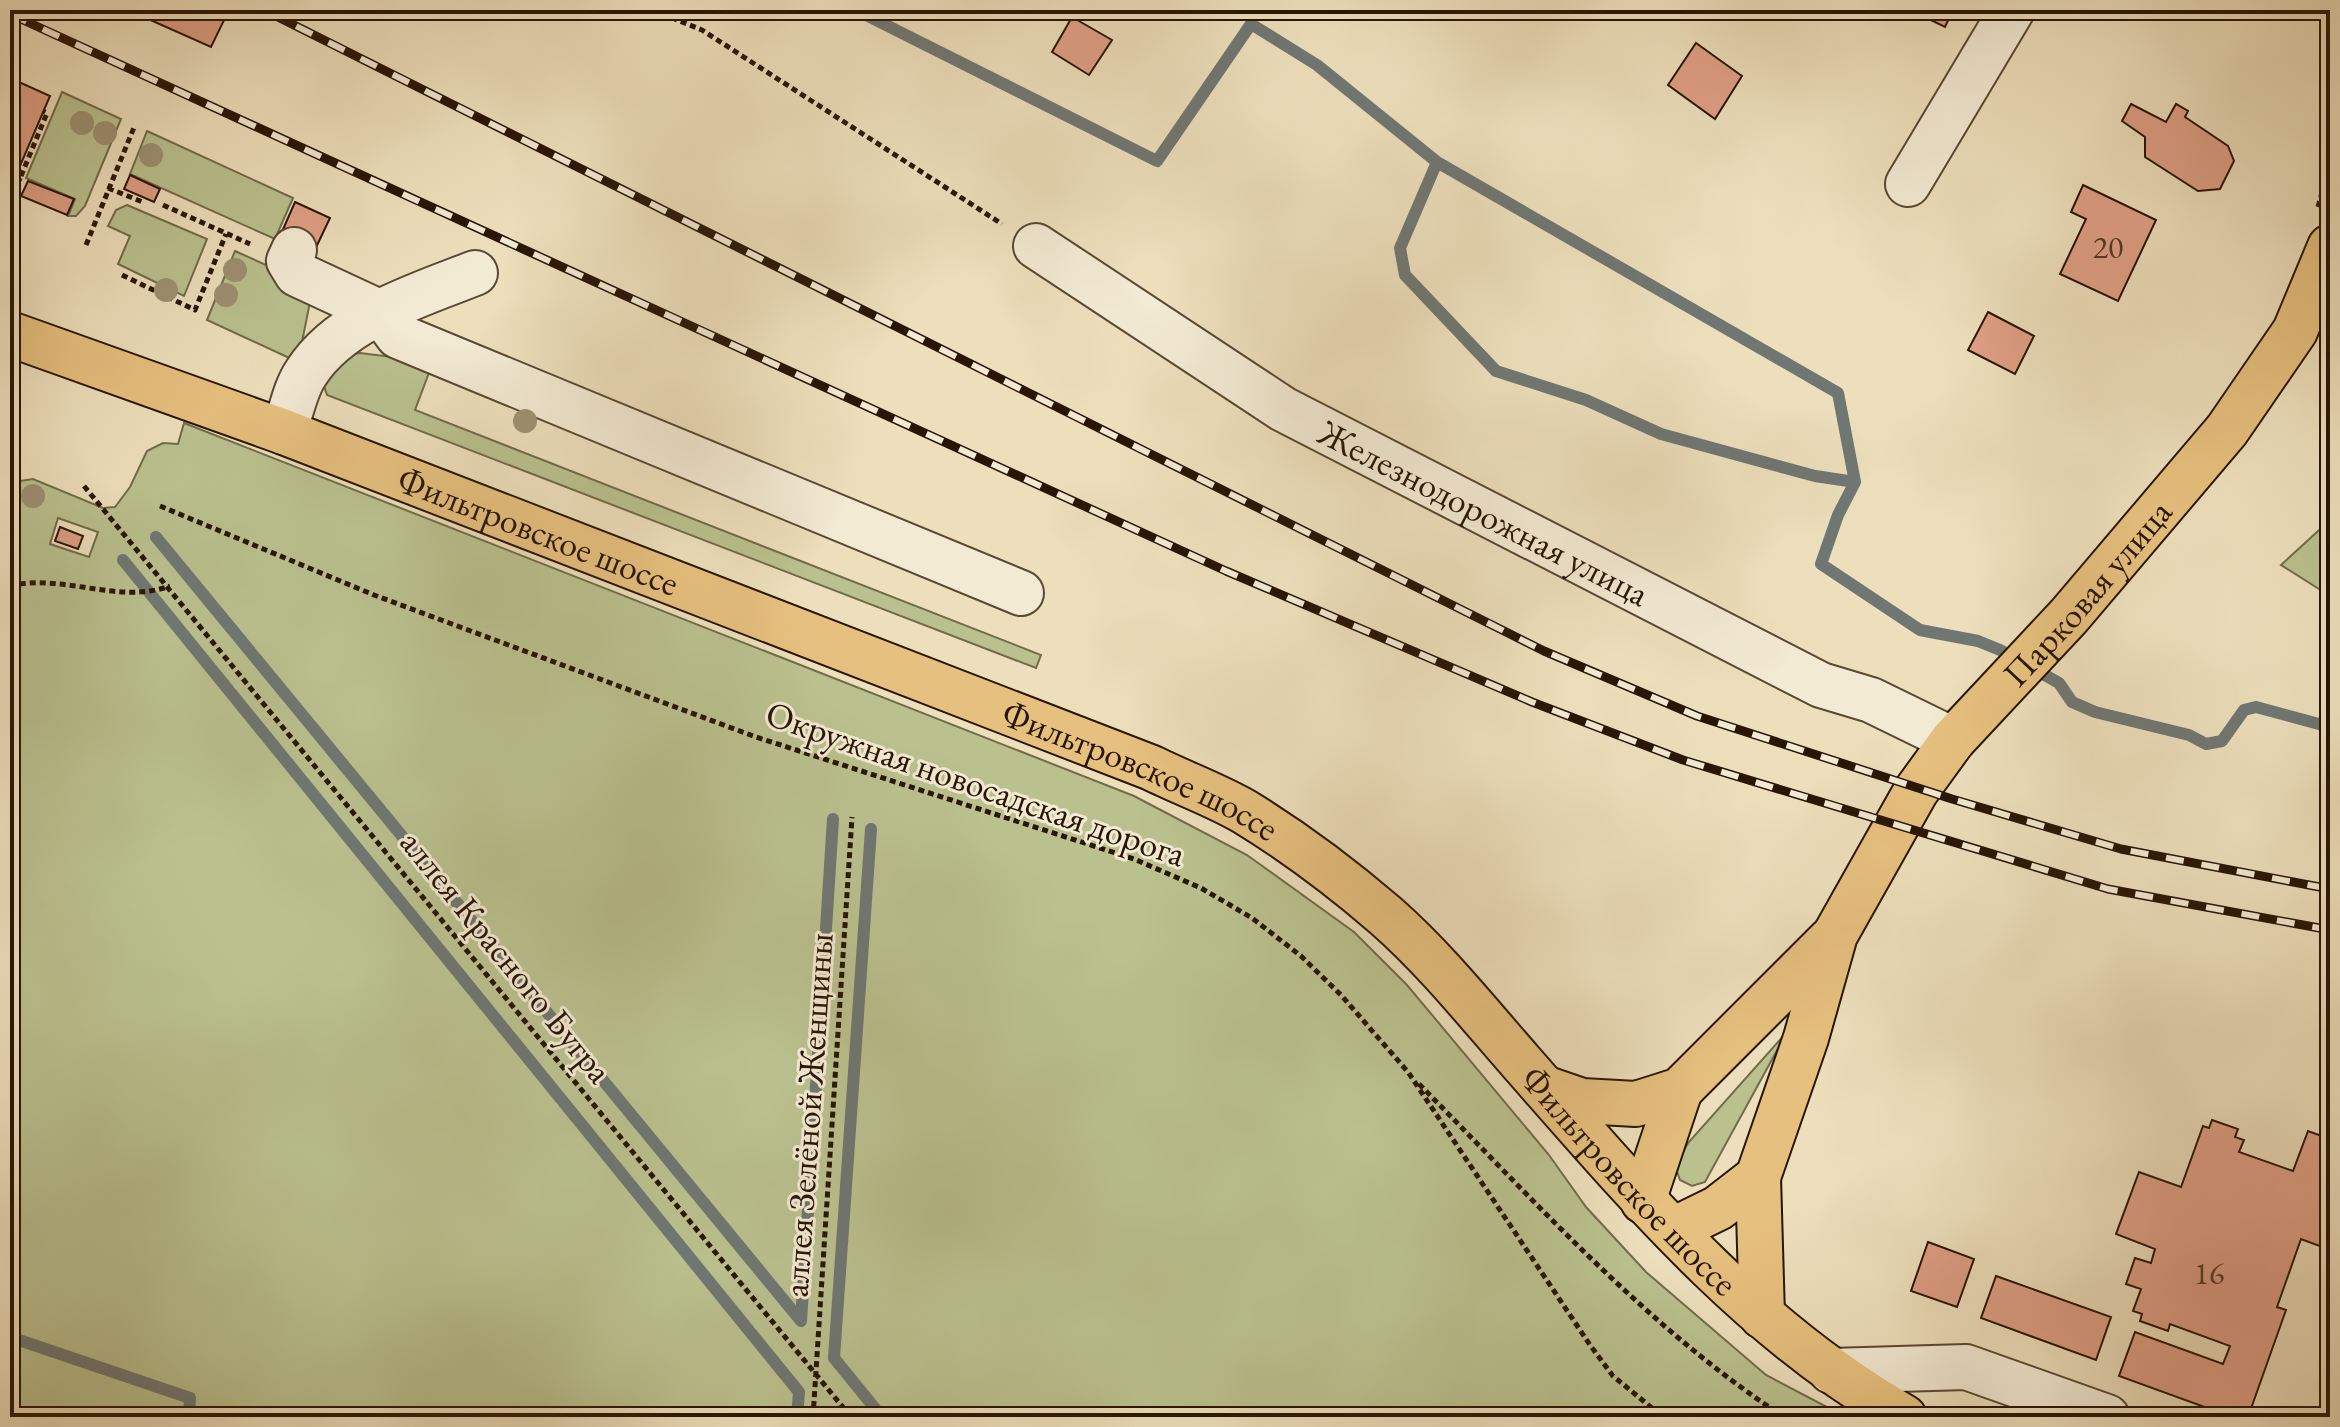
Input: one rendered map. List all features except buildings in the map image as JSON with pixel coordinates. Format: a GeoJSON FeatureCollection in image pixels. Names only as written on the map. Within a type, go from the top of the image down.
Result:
{"type":"FeatureCollection","features":[{"type":"Feature","properties":{"kind":"main road","name":"Парковая улица"},"geometry":{"type":"LineString","coordinates":[[1758,1177],[1806,1038],[1835,935],[1916,791],[1967,728],[2195,471],[2295,331],[2330,247]]}},
{"type":"Feature","properties":{"kind":"main road","name":"Фильтровское шоссе"},"geometry":{"type":"LineString","coordinates":[[10,334],[200,400],[1152,768],[1242,811],[1316,860],[1388,917],[1658,1215],[1762,1316],[1831,1371],[1904,1417]]}},
{"type":"Feature","properties":{"kind":"main road","name":"Парковая улица"},"geometry":{"type":"LineString","coordinates":[[1544,1088],[1582,1101],[1636,1104],[1680,1090],[1835,935]]}},
{"type":"Feature","properties":{"kind":"main road"},"geometry":{"type":"LineString","coordinates":[[1680,1090],[1658,1215],[1718,1208],[1758,1177]]}},
{"type":"Feature","properties":{"kind":"main road"},"geometry":{"type":"LineString","coordinates":[[1758,1177],[1762,1316]]}},
{"type":"Feature","properties":{"kind":"street"},"geometry":{"type":"LineString","coordinates":[[1908,184],[2012,10]]}},
{"type":"Feature","properties":{"kind":"street","name":"Железнодорожная улица"},"geometry":{"type":"LineString","coordinates":[[1036,246],[1283,409],[1821,685],[1967,728]]}},
{"type":"Feature","properties":{"kind":"street"},"geometry":{"type":"LineString","coordinates":[[292,256],[297,274],[310,283],[381,313],[398,336],[1021,593]]}},
{"type":"Feature","properties":{"kind":"street"},"geometry":{"type":"LineString","coordinates":[[284,432],[305,374],[337,339],[381,313],[475,273]]}},
{"type":"Feature","properties":{"kind":"street"},"geometry":{"type":"LineString","coordinates":[[1831,1371],[1966,1367],[2107,1417]]}},
{"type":"Feature","properties":{"kind":"path"},"geometry":{"type":"LineString","coordinates":[[653,10],[702,30],[1036,246]]}},
{"type":"Feature","properties":{"kind":"path"},"geometry":{"type":"LineString","coordinates":[[10,202],[47,113],[43,111]]}},
{"type":"Feature","properties":{"kind":"path"},"geometry":{"type":"LineString","coordinates":[[86,245],[135,125]]}},
{"type":"Feature","properties":{"kind":"path"},"geometry":{"type":"LineString","coordinates":[[108,188],[145,203]]}},
{"type":"Feature","properties":{"kind":"path"},"geometry":{"type":"LineString","coordinates":[[163,205],[226,234],[292,256]]}},
{"type":"Feature","properties":{"kind":"path"},"geometry":{"type":"LineString","coordinates":[[122,275],[195,310],[226,234]]}},
{"type":"Feature","properties":{"kind":"path","name":"аллея Красного Бугра"},"geometry":{"type":"LineString","coordinates":[[84,486],[170,586],[851,1417]]}},
{"type":"Feature","properties":{"kind":"path","name":"Окружная новосадская дорога"},"geometry":{"type":"LineString","coordinates":[[160,506],[374,595],[756,737],[1134,859],[1201,888],[1252,918],[1301,956],[1341,995],[1408,1072],[1590,1345],[1613,1376],[1663,1417]]}},
{"type":"Feature","properties":{"kind":"path"},"geometry":{"type":"LineString","coordinates":[[10,586],[36,581],[104,591],[152,593],[170,586]]}},
{"type":"Feature","properties":{"kind":"path","name":"аллея Зелёной Женщины"},"geometry":{"type":"LineString","coordinates":[[813,1417],[852,817]]}},
{"type":"Feature","properties":{"kind":"path"},"geometry":{"type":"LineString","coordinates":[[1408,1072],[1635,1299],[1692,1349],[1784,1417]]}},
{"type":"Feature","properties":{"kind":"green space"},"geometry":{"type":"Polygon","coordinates":[[[62,92],[121,119],[85,206],[76,216],[68,216],[75,199],[26,178],[62,92]]]}},
{"type":"Feature","properties":{"kind":"green space"},"geometry":{"type":"Polygon","coordinates":[[[147,131],[293,198],[275,239],[130,174],[147,131]]]}},
{"type":"Feature","properties":{"kind":"green space"},"geometry":{"type":"Polygon","coordinates":[[[127,205],[207,239],[184,296],[118,264],[130,236],[108,226],[116,210],[127,205]]]}},
{"type":"Feature","properties":{"kind":"green space"},"geometry":{"type":"Polygon","coordinates":[[[235,251],[275,269],[311,297],[298,362],[207,320],[235,251]]]}},
{"type":"Feature","properties":{"kind":"green space"},"geometry":{"type":"Polygon","coordinates":[[[360,353],[433,362],[415,410],[1041,655],[1036,668],[327,395],[322,380],[348,355],[360,353]]]}},
{"type":"Feature","properties":{"kind":"green space"},"geometry":{"type":"Polygon","coordinates":[[[184,423],[1134,796],[1247,855],[1354,932],[1407,985],[1549,1155],[1586,1207],[1646,1272],[1766,1375],[1846,1417],[10,1417],[10,477],[20,481],[33,479],[103,508],[115,507],[130,487],[147,451],[163,443],[178,444],[184,423]],[[58,518],[50,544],[89,557],[98,532],[58,518]]]}},
{"type":"Feature","properties":{"kind":"green space"},"geometry":{"type":"Polygon","coordinates":[[[2330,520],[2330,596],[2281,565],[2330,520]]]}},
{"type":"Feature","properties":{"kind":"green space"},"geometry":{"type":"Polygon","coordinates":[[[1787,1032],[1705,1182],[1692,1186],[1680,1180],[1675,1166],[1688,1143],[1787,1032]]]}},
{"type":"Feature","properties":{"kind":"waterway"},"geometry":{"type":"LineString","coordinates":[[856,10],[1157,161],[1251,24],[1317,65],[1437,162],[1400,248],[1405,275],[1496,371],[1586,400],[1661,434],[1815,476],[1855,482],[1838,515],[1821,564],[1920,630],[1978,641],[2000,650],[2059,683],[2072,702],[2095,712],[2189,735],[2206,744],[2222,741],[2244,710],[2256,707],[2330,727]]}},
{"type":"Feature","properties":{"kind":"waterway"},"geometry":{"type":"LineString","coordinates":[[1437,162],[1838,393],[1855,482]]}},
{"type":"Feature","properties":{"kind":"waterway"},"geometry":{"type":"LineString","coordinates":[[156,537],[801,1321]]}},
{"type":"Feature","properties":{"kind":"waterway"},"geometry":{"type":"LineString","coordinates":[[123,560],[799,1392],[797,1417]]}},
{"type":"Feature","properties":{"kind":"waterway"},"geometry":{"type":"LineString","coordinates":[[801,1321],[833,819]]}},
{"type":"Feature","properties":{"kind":"waterway"},"geometry":{"type":"LineString","coordinates":[[871,829],[834,1358],[882,1417]]}},
{"type":"Feature","properties":{"kind":"waterway"},"geometry":{"type":"LineString","coordinates":[[10,1337],[190,1398],[189,1417]]}},
{"type":"Feature","properties":{"kind":"railway"},"geometry":{"type":"LineString","coordinates":[[264,10],[1544,651],[1697,716],[1952,799],[2121,849],[2330,889]]}},
{"type":"Feature","properties":{"kind":"railway"},"geometry":{"type":"LineString","coordinates":[[10,14],[1226,571],[1532,702],[1683,760],[2108,889],[2330,930]]}}]}
